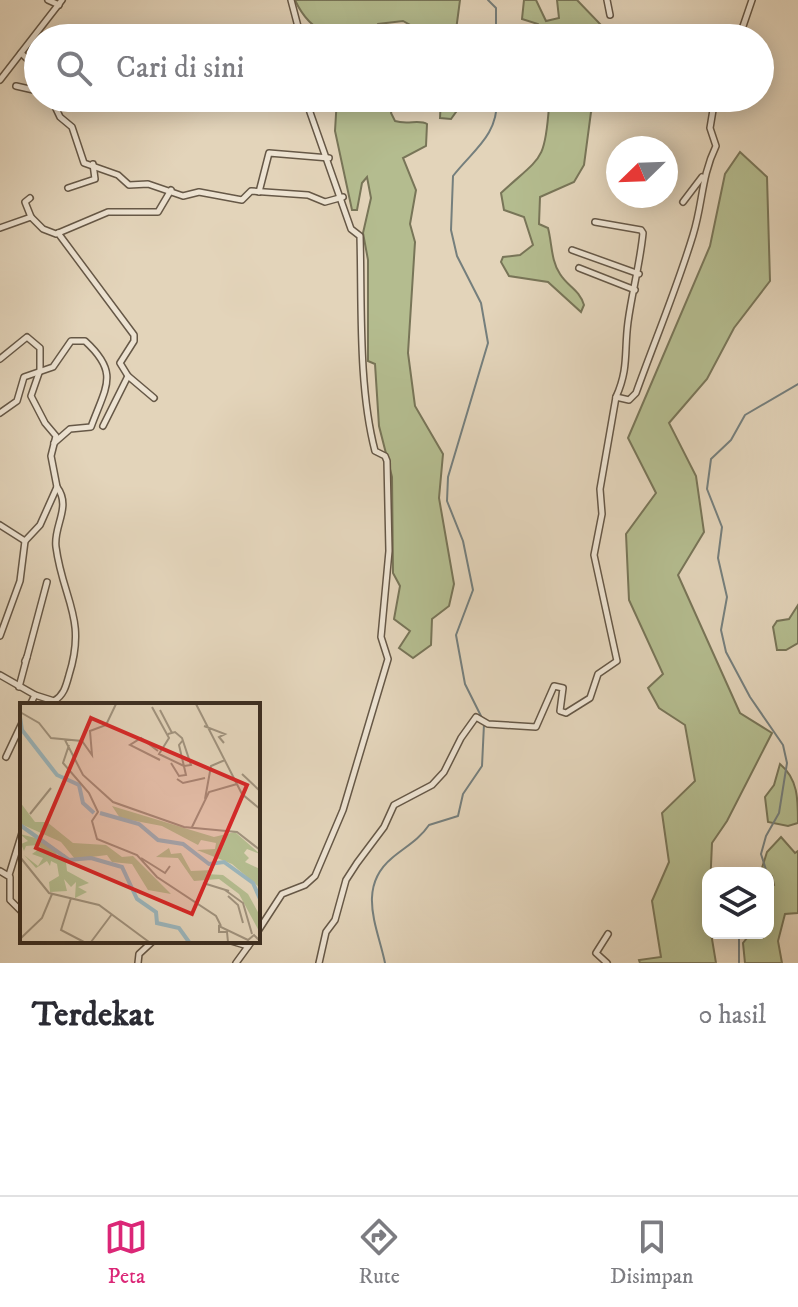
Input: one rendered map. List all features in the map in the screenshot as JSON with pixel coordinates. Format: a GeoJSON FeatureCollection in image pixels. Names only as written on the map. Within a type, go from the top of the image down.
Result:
{"type":"FeatureCollection","features":[{"type":"Feature","properties":{"kind":"street"},"geometry":{"type":"LineString","coordinates":[[44,24],[61,3],[48,0]]}},
{"type":"Feature","properties":{"kind":"street"},"geometry":{"type":"LineString","coordinates":[[291,0],[297,24]]}},
{"type":"Feature","properties":{"kind":"street"},"geometry":{"type":"LineString","coordinates":[[607,0],[610,15]]}},
{"type":"Feature","properties":{"kind":"street"},"geometry":{"type":"LineString","coordinates":[[744,24],[752,0]]}},
{"type":"Feature","properties":{"kind":"street"},"geometry":{"type":"LineString","coordinates":[[0,80],[24,49]]}},
{"type":"Feature","properties":{"kind":"street"},"geometry":{"type":"LineString","coordinates":[[21,53],[24,56]]}},
{"type":"Feature","properties":{"kind":"street"},"geometry":{"type":"LineString","coordinates":[[16,86],[24,88]]}},
{"type":"Feature","properties":{"kind":"street"},"geometry":{"type":"LineString","coordinates":[[58,112],[72,127],[83,161],[118,175],[120,181],[129,185],[171,190],[183,196],[199,192],[242,200],[249,192],[308,195],[325,202],[343,197]]}},
{"type":"Feature","properties":{"kind":"street"},"geometry":{"type":"LineString","coordinates":[[260,928],[280,897],[305,885],[315,876],[343,810],[388,659],[381,637],[389,551],[387,459],[375,451],[370,431],[361,324],[360,238],[351,229],[343,197],[311,112]]}},
{"type":"Feature","properties":{"kind":"street"},"geometry":{"type":"LineString","coordinates":[[683,202],[703,175],[716,146],[710,128],[713,112]]}},
{"type":"Feature","properties":{"kind":"street"},"geometry":{"type":"LineString","coordinates":[[259,192],[269,153],[329,158]]}},
{"type":"Feature","properties":{"kind":"street"},"geometry":{"type":"LineString","coordinates":[[68,188],[95,179],[93,164]]}},
{"type":"Feature","properties":{"kind":"street"},"geometry":{"type":"LineString","coordinates":[[616,397],[629,400],[636,393],[683,268],[700,209],[703,175]]}},
{"type":"Feature","properties":{"kind":"street"},"geometry":{"type":"LineString","coordinates":[[30,198],[25,202],[31,217],[43,229],[58,233],[108,212],[158,212],[171,190]]}},
{"type":"Feature","properties":{"kind":"street"},"geometry":{"type":"LineString","coordinates":[[0,228],[31,217]]}},
{"type":"Feature","properties":{"kind":"street"},"geometry":{"type":"LineString","coordinates":[[319,963],[326,932],[335,920],[346,880],[384,827],[394,805],[432,785],[444,772],[454,758],[461,738],[476,717],[488,724],[536,727],[554,686],[563,688],[560,711],[566,713],[590,698],[598,674],[616,664],[617,652],[599,590],[594,555],[602,514],[600,489],[616,397],[628,367],[627,328],[639,274],[642,231],[595,222]]}},
{"type":"Feature","properties":{"kind":"street"},"geometry":{"type":"LineString","coordinates":[[36,235],[43,229]]}},
{"type":"Feature","properties":{"kind":"street"},"geometry":{"type":"LineString","coordinates":[[58,233],[134,335],[134,341],[120,363],[128,376],[154,398]]}},
{"type":"Feature","properties":{"kind":"street"},"geometry":{"type":"LineString","coordinates":[[572,250],[639,274]]}},
{"type":"Feature","properties":{"kind":"street"},"geometry":{"type":"LineString","coordinates":[[579,268],[635,290]]}},
{"type":"Feature","properties":{"kind":"street"},"geometry":{"type":"LineString","coordinates":[[0,359],[30,337],[40,348],[40,370],[31,396],[45,423],[55,433],[51,456],[63,503],[56,547],[78,626],[61,697],[54,701],[35,695],[0,675]]}},
{"type":"Feature","properties":{"kind":"street"},"geometry":{"type":"LineString","coordinates":[[0,413],[17,401],[24,377],[55,365],[67,344],[78,339],[104,358],[109,369],[91,427],[70,429],[54,443]]}},
{"type":"Feature","properties":{"kind":"street"},"geometry":{"type":"LineString","coordinates":[[103,426],[128,376]]}},
{"type":"Feature","properties":{"kind":"street"},"geometry":{"type":"LineString","coordinates":[[0,636],[20,581],[25,541],[40,525],[57,487]]}},
{"type":"Feature","properties":{"kind":"street"},"geometry":{"type":"LineString","coordinates":[[0,525],[25,541]]}},
{"type":"Feature","properties":{"kind":"street"},"geometry":{"type":"LineString","coordinates":[[19,687],[47,582]]}},
{"type":"Feature","properties":{"kind":"street"},"geometry":{"type":"LineString","coordinates":[[31,703],[35,695]]}},
{"type":"Feature","properties":{"kind":"street"},"geometry":{"type":"LineString","coordinates":[[6,757],[20,727]]}},
{"type":"Feature","properties":{"kind":"street"},"geometry":{"type":"LineString","coordinates":[[20,839],[9,875],[10,900],[20,910]]}},
{"type":"Feature","properties":{"kind":"street"},"geometry":{"type":"LineString","coordinates":[[0,871],[9,875]]}},
{"type":"Feature","properties":{"kind":"street"},"geometry":{"type":"LineString","coordinates":[[607,963],[596,953],[608,934]]}},
{"type":"Feature","properties":{"kind":"street"},"geometry":{"type":"LineString","coordinates":[[138,963],[139,954],[151,943]]}},
{"type":"Feature","properties":{"kind":"street"},"geometry":{"type":"LineString","coordinates":[[236,963],[250,944]]}},
{"type":"Feature","properties":{"kind":"green space"},"geometry":{"type":"Polygon","coordinates":[[[295,0],[460,0],[457,24],[408,24],[403,21],[313,24],[295,0]]]}},
{"type":"Feature","properties":{"kind":"green space"},"geometry":{"type":"Polygon","coordinates":[[[524,0],[536,0],[546,21],[559,18],[557,0],[577,0],[600,24],[538,24],[522,19],[524,0]]]}},
{"type":"Feature","properties":{"kind":"green space"},"geometry":{"type":"Polygon","coordinates":[[[336,112],[391,112],[395,121],[427,124],[426,146],[403,158],[416,190],[410,224],[415,242],[408,353],[415,406],[443,454],[439,498],[454,584],[449,606],[432,619],[431,645],[413,658],[399,648],[410,631],[394,619],[400,586],[393,573],[392,477],[379,426],[375,364],[368,361],[368,260],[363,233],[371,198],[367,177],[362,183],[357,210],[352,210],[335,131],[336,112]]]}},
{"type":"Feature","properties":{"kind":"green space"},"geometry":{"type":"Polygon","coordinates":[[[440,112],[456,112],[451,119],[440,118],[440,112]]]}},
{"type":"Feature","properties":{"kind":"green space"},"geometry":{"type":"Polygon","coordinates":[[[548,112],[591,112],[584,165],[574,182],[540,197],[539,224],[548,228],[557,269],[582,300],[584,305],[581,312],[548,282],[509,276],[501,262],[503,257],[520,255],[533,245],[524,217],[504,210],[501,193],[533,164],[543,149],[548,112]]]}},
{"type":"Feature","properties":{"kind":"green space"},"geometry":{"type":"Polygon","coordinates":[[[740,152],[767,177],[770,281],[734,328],[707,379],[669,423],[696,476],[704,532],[678,575],[740,713],[772,733],[727,821],[712,843],[711,867],[702,867],[702,939],[712,939],[716,963],[640,963],[639,960],[661,957],[652,901],[669,862],[662,813],[695,781],[685,725],[659,708],[648,688],[663,674],[629,600],[626,534],[656,493],[628,438],[710,246],[725,174],[740,152]]]}},
{"type":"Feature","properties":{"kind":"green space"},"geometry":{"type":"Polygon","coordinates":[[[798,605],[798,643],[786,650],[777,650],[773,627],[777,621],[789,619],[798,605]]]}},
{"type":"Feature","properties":{"kind":"green space"},"geometry":{"type":"Polygon","coordinates":[[[780,764],[794,783],[797,798],[798,823],[788,826],[768,822],[765,797],[774,785],[780,764]]]}},
{"type":"Feature","properties":{"kind":"green space"},"geometry":{"type":"Polygon","coordinates":[[[781,837],[795,853],[798,851],[798,913],[785,914],[778,941],[782,963],[745,963],[743,943],[746,939],[774,939],[774,867],[762,867],[767,852],[781,837]]]}},
{"type":"Feature","properties":{"kind":"waterway"},"geometry":{"type":"LineString","coordinates":[[488,0],[496,8],[496,24]]}},
{"type":"Feature","properties":{"kind":"waterway"},"geometry":{"type":"LineString","coordinates":[[482,718],[465,684],[456,635],[473,590],[463,541],[447,501],[448,477],[488,343],[481,303],[457,256],[451,230],[453,176],[489,132],[496,112]]}},
{"type":"Feature","properties":{"kind":"waterway"},"geometry":{"type":"LineString","coordinates":[[765,867],[761,854],[766,836],[779,813],[787,763],[783,745],[750,697],[726,652],[721,630],[727,597],[718,558],[722,527],[707,489],[711,459],[731,440],[745,415],[798,384]]}},
{"type":"Feature","properties":{"kind":"waterway"},"geometry":{"type":"LineString","coordinates":[[385,963],[372,909],[375,882],[392,858],[429,825],[458,816],[463,794],[482,766],[484,724]]}},
{"type":"Feature","properties":{"kind":"waterway"},"geometry":{"type":"LineString","coordinates":[[739,939],[739,963]]}}]}
